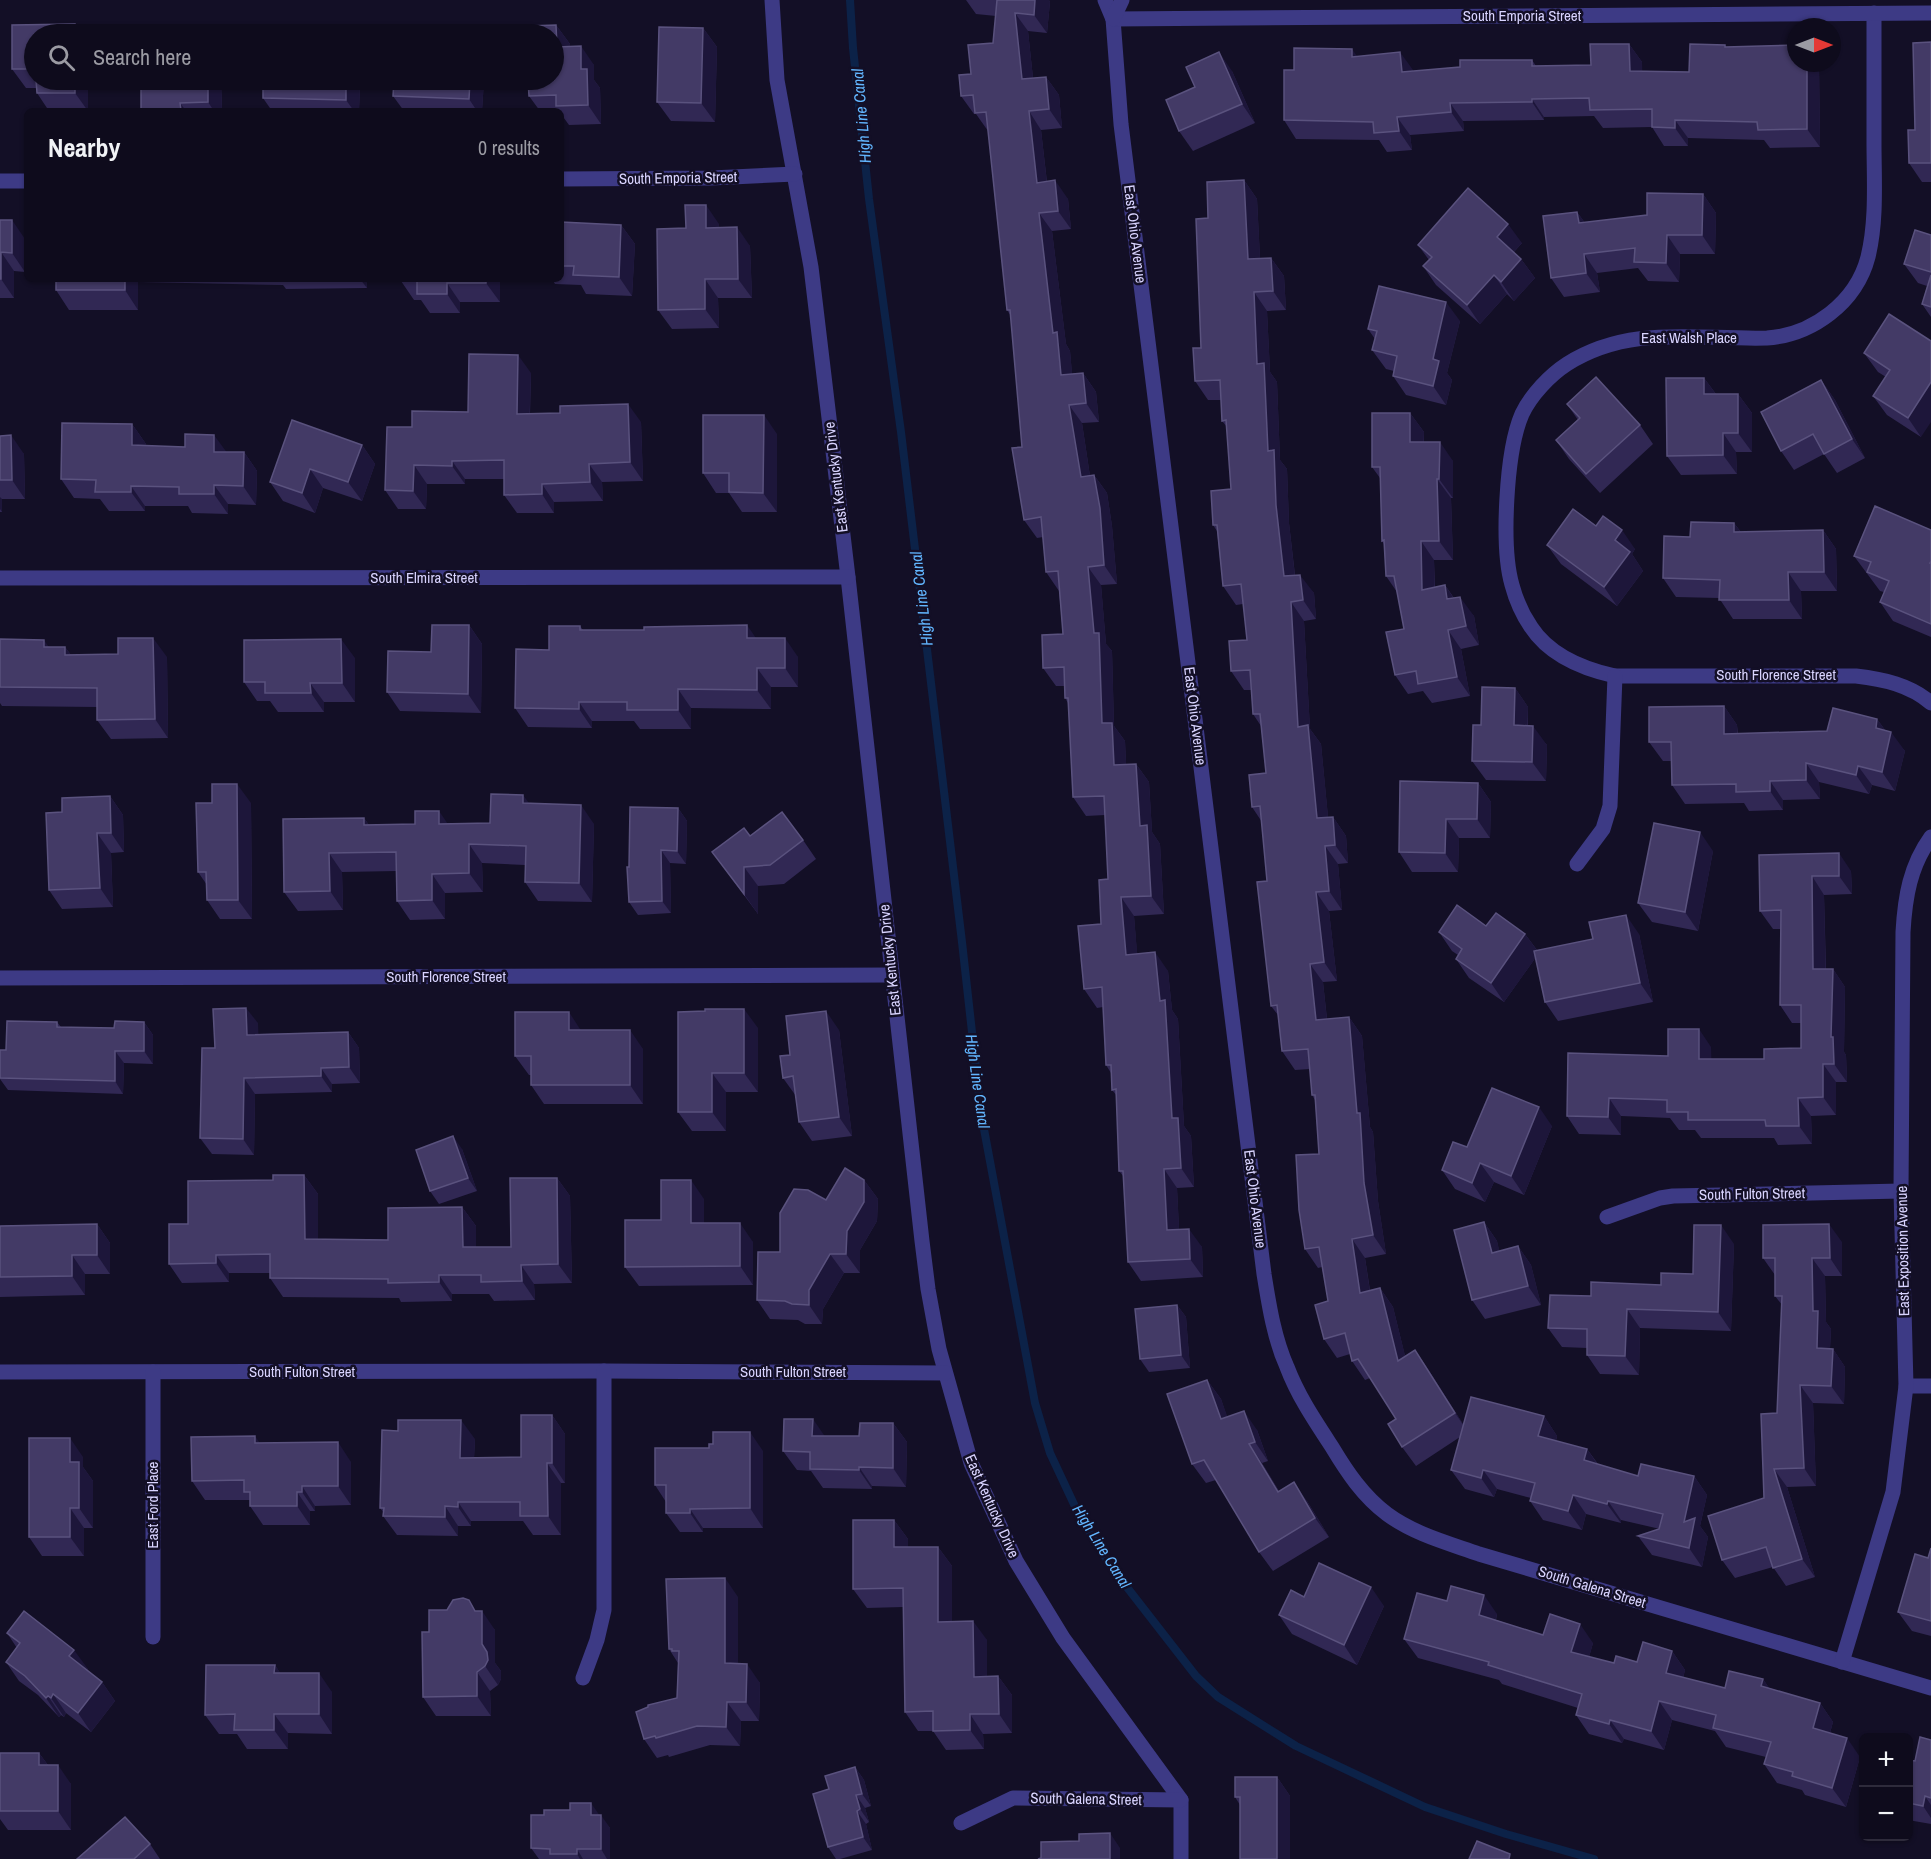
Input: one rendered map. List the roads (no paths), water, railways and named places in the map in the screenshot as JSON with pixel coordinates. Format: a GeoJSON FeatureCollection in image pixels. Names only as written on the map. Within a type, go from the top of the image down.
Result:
{"type":"FeatureCollection","features":[{"type":"Feature","properties":{"kind":"street","name":"East Kentucky Drive"},"geometry":{"type":"LineString","coordinates":[[772,0],[777,80],[811,267],[928,1289],[945,1373],[971,1463],[1016,1561],[1064,1638],[1181,1800]]}},
{"type":"Feature","properties":{"kind":"street","name":"East Ohio Avenue"},"geometry":{"type":"LineString","coordinates":[[1105,0],[1113,19],[1121,124],[1264,1274],[1271,1316],[1280,1349],[1306,1407]]}},
{"type":"Feature","properties":{"kind":"street","name":"East Ohio Avenue"},"geometry":{"type":"LineString","coordinates":[[1113,19],[1122,0]]}},
{"type":"Feature","properties":{"kind":"street","name":"East Walsh Place"},"geometry":{"type":"LineString","coordinates":[[1615,676],[1575,664],[1558,653],[1532,629],[1521,610],[1510,575],[1508,503],[1511,456],[1522,414],[1533,396],[1565,365],[1606,345],[1625,340],[1657,337],[1782,337],[1797,333],[1834,310],[1859,280],[1871,239],[1874,200],[1874,14]]}},
{"type":"Feature","properties":{"kind":"street","name":"South Emporia Street"},"geometry":{"type":"LineString","coordinates":[[1113,19],[1931,14]]}},
{"type":"Feature","properties":{"kind":"street","name":"South Emporia Street"},"geometry":{"type":"LineString","coordinates":[[564,179],[711,178],[795,174]]}},
{"type":"Feature","properties":{"kind":"street"},"geometry":{"type":"LineString","coordinates":[[0,181],[24,181]]}},
{"type":"Feature","properties":{"kind":"street","name":"South Elmira Street"},"geometry":{"type":"LineString","coordinates":[[0,578],[848,577]]}},
{"type":"Feature","properties":{"kind":"street","name":"South Florence Street"},"geometry":{"type":"LineString","coordinates":[[1615,676],[1856,676],[1875,678],[1904,686],[1917,692],[1931,703]]}},
{"type":"Feature","properties":{"kind":"street"},"geometry":{"type":"LineString","coordinates":[[1577,864],[1603,829],[1611,806],[1615,676]]}},
{"type":"Feature","properties":{"kind":"street","name":"East Exposition Avenue"},"geometry":{"type":"LineString","coordinates":[[1842,1662],[1893,1492],[1906,1386],[1901,1191],[1904,910],[1911,874],[1931,837]]}},
{"type":"Feature","properties":{"kind":"street","name":"South Florence Street"},"geometry":{"type":"LineString","coordinates":[[0,978],[892,975]]}},
{"type":"Feature","properties":{"kind":"street","name":"South Fulton Street"},"geometry":{"type":"LineString","coordinates":[[1606,1217],[1660,1198],[1673,1196],[1901,1191]]}},
{"type":"Feature","properties":{"kind":"street"},"geometry":{"type":"LineString","coordinates":[[583,1678],[597,1640],[604,1610],[604,1371]]}},
{"type":"Feature","properties":{"kind":"street","name":"South Fulton Street"},"geometry":{"type":"LineString","coordinates":[[0,1372],[945,1373]]}},
{"type":"Feature","properties":{"kind":"street","name":"East Ford Place"},"geometry":{"type":"LineString","coordinates":[[153,1372],[153,1637]]}},
{"type":"Feature","properties":{"kind":"street"},"geometry":{"type":"LineString","coordinates":[[1906,1386],[1931,1386]]}},
{"type":"Feature","properties":{"kind":"street","name":"South Galena Street"},"geometry":{"type":"LineString","coordinates":[[1306,1407],[1367,1497],[1389,1515],[1416,1530],[1479,1554],[1931,1688]]}},
{"type":"Feature","properties":{"kind":"street","name":"South Galena Street"},"geometry":{"type":"LineString","coordinates":[[961,1822],[1014,1798],[1181,1800]]}},
{"type":"Feature","properties":{"kind":"street"},"geometry":{"type":"LineString","coordinates":[[1181,1800],[1181,1859]]}},
{"type":"Feature","properties":{"kind":"waterway","name":"High Line Canal"},"geometry":{"type":"LineString","coordinates":[[850,0],[869,199],[901,432],[981,1113],[1035,1403],[1050,1453],[1079,1515],[1112,1568],[1196,1676],[1218,1697],[1296,1746],[1425,1807],[1506,1834],[1594,1859]]}}]}
